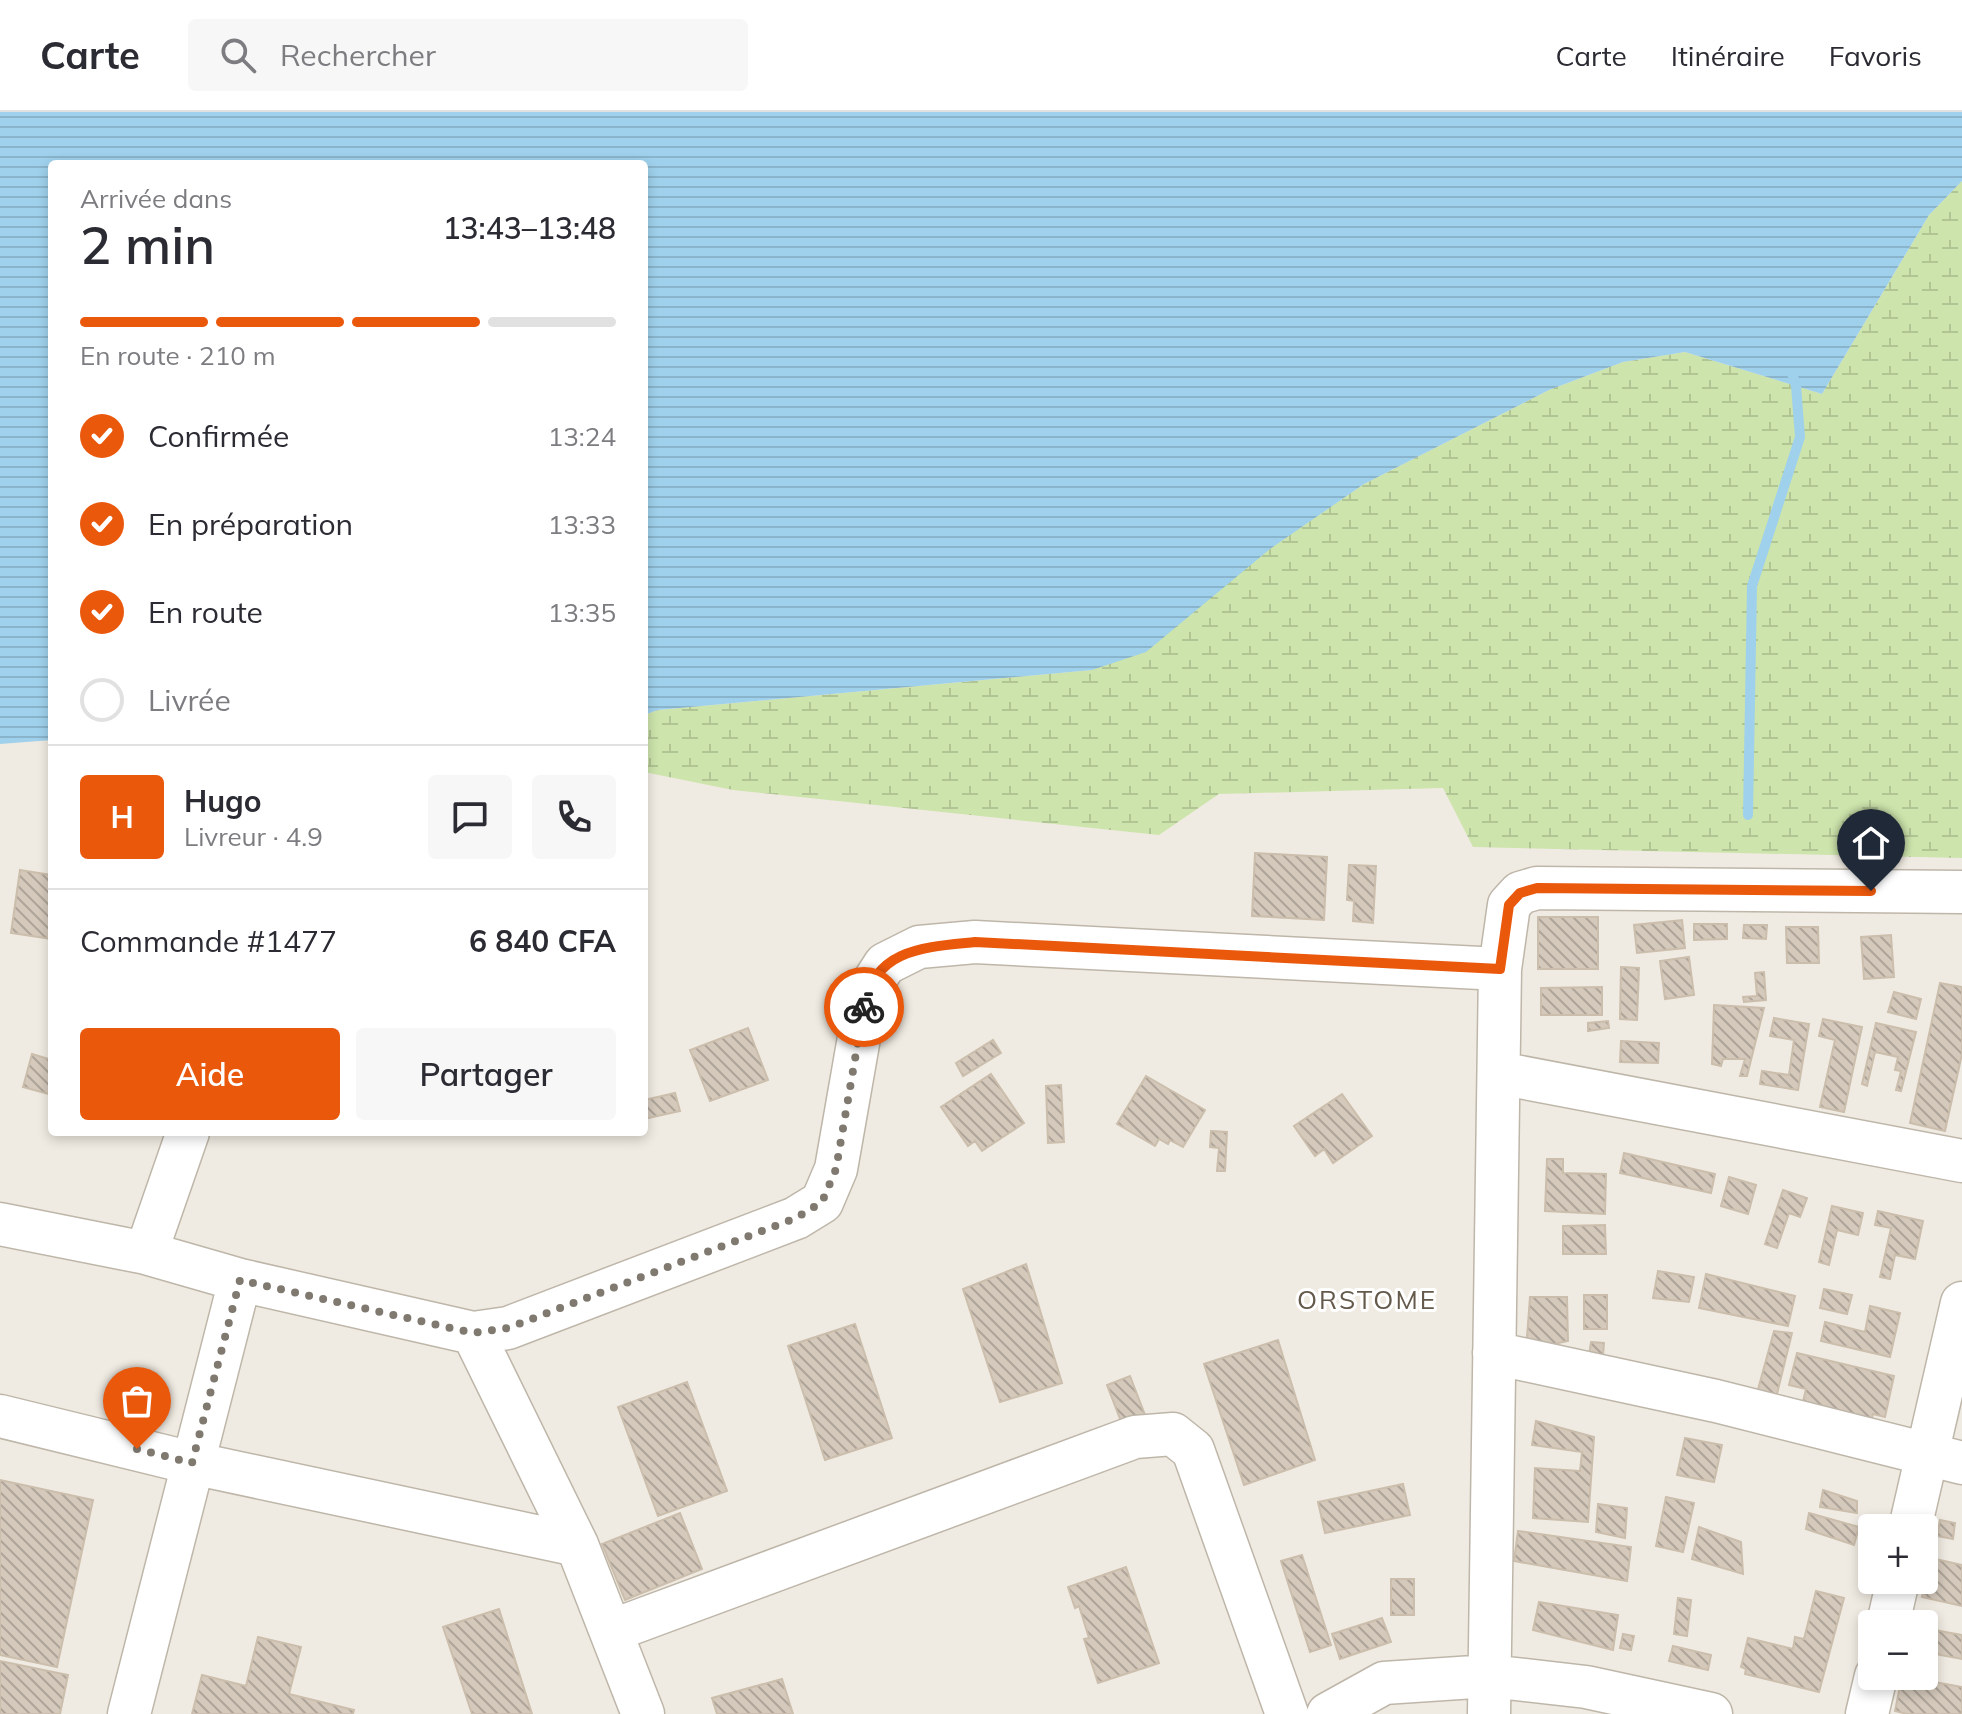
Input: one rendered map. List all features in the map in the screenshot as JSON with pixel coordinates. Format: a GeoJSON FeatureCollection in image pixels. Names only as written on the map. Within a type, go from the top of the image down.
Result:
{"type":"FeatureCollection","features":[{"type":"Feature","properties":{"kind":"street"},"geometry":{"type":"LineString","coordinates":[[1489,1695],[1500,969],[1509,905],[1520,893],[1537,888],[1962,892]]}},
{"type":"Feature","properties":{"kind":"street"},"geometry":{"type":"LineString","coordinates":[[0,1224],[146,1253],[240,1280],[473,1333],[508,1328],[796,1218],[822,1202],[836,1169],[867,992],[885,964],[919,947],[975,942],[1500,969]]}},
{"type":"Feature","properties":{"kind":"street"},"geometry":{"type":"LineString","coordinates":[[1499,1073],[1962,1161]]}},
{"type":"Feature","properties":{"kind":"street"},"geometry":{"type":"LineString","coordinates":[[146,1253],[187,1136]]}},
{"type":"Feature","properties":{"kind":"street"},"geometry":{"type":"LineString","coordinates":[[129,1714],[240,1280]]}},
{"type":"Feature","properties":{"kind":"street"},"geometry":{"type":"LineString","coordinates":[[1917,1514],[1944,1459],[1962,1303]]}},
{"type":"Feature","properties":{"kind":"street"},"geometry":{"type":"LineString","coordinates":[[473,1333],[577,1545],[643,1714]]}},
{"type":"Feature","properties":{"kind":"street"},"geometry":{"type":"LineString","coordinates":[[1494,1353],[1716,1401],[1944,1459]]}},
{"type":"Feature","properties":{"kind":"street"},"geometry":{"type":"LineString","coordinates":[[0,1416],[192,1463],[577,1545]]}},
{"type":"Feature","properties":{"kind":"street"},"geometry":{"type":"LineString","coordinates":[[611,1631],[1135,1437],[1173,1434],[1193,1450],[1287,1714]]}},
{"type":"Feature","properties":{"kind":"street"},"geometry":{"type":"LineString","coordinates":[[1328,1714],[1384,1683],[1489,1695],[1586,1687],[1711,1714]]}},
{"type":"Feature","properties":{"kind":"street"},"geometry":{"type":"LineString","coordinates":[[1867,1714],[1873,1690]]}},
{"type":"Feature","properties":{"kind":"green space"},"geometry":{"type":"Polygon","coordinates":[[[1962,181],[1962,858],[1473,847],[1443,788],[1219,794],[1159,835],[733,790],[648,773],[648,714],[658,710],[1092,670],[1364,484],[1549,390],[1623,362],[1685,352],[1822,394],[1929,215],[1962,181]]]}},
{"type":"Feature","properties":{"kind":"water"},"geometry":{"type":"Polygon","coordinates":[[[0,112],[1962,112],[1962,181],[1929,215],[1822,394],[1685,352],[1623,362],[1549,390],[1364,484],[1270,549],[1146,652],[1092,670],[658,710],[648,714],[648,160],[48,160],[48,740],[0,744],[0,112]]]}},
{"type":"Feature","properties":{"kind":"building"},"geometry":{"type":"Polygon","coordinates":[[[1255,853],[1327,857],[1324,920],[1252,916],[1255,853]]]}},
{"type":"Feature","properties":{"kind":"building"},"geometry":{"type":"Polygon","coordinates":[[[1349,865],[1376,866],[1373,923],[1353,921],[1354,901],[1347,900],[1349,865]]]}},
{"type":"Feature","properties":{"kind":"building"},"geometry":{"type":"Polygon","coordinates":[[[20,870],[48,874],[48,938],[11,933],[20,870]]]}},
{"type":"Feature","properties":{"kind":"building"},"geometry":{"type":"Polygon","coordinates":[[[1538,917],[1598,917],[1598,969],[1538,969],[1538,917]]]}},
{"type":"Feature","properties":{"kind":"building"},"geometry":{"type":"Polygon","coordinates":[[[1682,920],[1685,948],[1637,953],[1634,925],[1682,920]]]}},
{"type":"Feature","properties":{"kind":"building"},"geometry":{"type":"Polygon","coordinates":[[[1694,924],[1727,924],[1727,939],[1694,940],[1694,924]]]}},
{"type":"Feature","properties":{"kind":"building"},"geometry":{"type":"Polygon","coordinates":[[[1744,925],[1767,925],[1766,939],[1743,938],[1744,925]]]}},
{"type":"Feature","properties":{"kind":"building"},"geometry":{"type":"Polygon","coordinates":[[[1786,927],[1818,927],[1819,963],[1787,963],[1786,927]]]}},
{"type":"Feature","properties":{"kind":"building"},"geometry":{"type":"Polygon","coordinates":[[[1891,935],[1894,977],[1864,979],[1861,937],[1891,935]]]}},
{"type":"Feature","properties":{"kind":"building"},"geometry":{"type":"Polygon","coordinates":[[[1689,957],[1694,995],[1665,999],[1660,961],[1689,957]]]}},
{"type":"Feature","properties":{"kind":"building"},"geometry":{"type":"Polygon","coordinates":[[[1621,967],[1639,968],[1637,1020],[1620,1019],[1621,967]]]}},
{"type":"Feature","properties":{"kind":"building"},"geometry":{"type":"Polygon","coordinates":[[[1764,972],[1766,1000],[1744,1002],[1743,997],[1757,996],[1755,973],[1764,972]]]}},
{"type":"Feature","properties":{"kind":"building"},"geometry":{"type":"Polygon","coordinates":[[[1940,983],[1962,987],[1962,1054],[1945,1131],[1910,1123],[1940,983]]]}},
{"type":"Feature","properties":{"kind":"building"},"geometry":{"type":"Polygon","coordinates":[[[1602,987],[1602,1015],[1541,1015],[1541,988],[1602,987]]]}},
{"type":"Feature","properties":{"kind":"building"},"geometry":{"type":"Polygon","coordinates":[[[1894,992],[1921,999],[1916,1019],[1888,1012],[1894,992]]]}},
{"type":"Feature","properties":{"kind":"building"},"geometry":{"type":"Polygon","coordinates":[[[1714,1005],[1764,1008],[1747,1076],[1740,1076],[1745,1059],[1723,1059],[1721,1066],[1712,1064],[1714,1005]]]}},
{"type":"Feature","properties":{"kind":"building"},"geometry":{"type":"Polygon","coordinates":[[[1774,1018],[1809,1024],[1798,1090],[1760,1084],[1762,1071],[1789,1075],[1794,1040],[1770,1036],[1774,1018]]]}},
{"type":"Feature","properties":{"kind":"building"},"geometry":{"type":"Polygon","coordinates":[[[1823,1019],[1862,1027],[1844,1112],[1820,1107],[1835,1040],[1819,1036],[1823,1019]]]}},
{"type":"Feature","properties":{"kind":"building"},"geometry":{"type":"Polygon","coordinates":[[[1608,1021],[1609,1028],[1588,1031],[1588,1023],[1608,1021]]]}},
{"type":"Feature","properties":{"kind":"building"},"geometry":{"type":"Polygon","coordinates":[[[1876,1023],[1916,1032],[1901,1091],[1896,1090],[1901,1071],[1895,1070],[1898,1057],[1875,1052],[1867,1086],[1862,1084],[1876,1023]]]}},
{"type":"Feature","properties":{"kind":"building"},"geometry":{"type":"Polygon","coordinates":[[[748,1028],[768,1080],[710,1101],[690,1050],[748,1028]]]}},
{"type":"Feature","properties":{"kind":"building"},"geometry":{"type":"Polygon","coordinates":[[[993,1040],[1001,1053],[963,1076],[956,1063],[993,1040]]]}},
{"type":"Feature","properties":{"kind":"building"},"geometry":{"type":"Polygon","coordinates":[[[1621,1041],[1659,1043],[1658,1063],[1620,1062],[1621,1041]]]}},
{"type":"Feature","properties":{"kind":"building"},"geometry":{"type":"Polygon","coordinates":[[[32,1054],[48,1059],[48,1094],[23,1087],[32,1054]]]}},
{"type":"Feature","properties":{"kind":"building"},"geometry":{"type":"Polygon","coordinates":[[[991,1074],[1024,1123],[982,1151],[975,1141],[968,1146],[941,1107],[991,1074]]]}},
{"type":"Feature","properties":{"kind":"building"},"geometry":{"type":"Polygon","coordinates":[[[1146,1076],[1205,1110],[1183,1147],[1170,1140],[1168,1144],[1159,1139],[1155,1146],[1117,1124],[1146,1076]]]}},
{"type":"Feature","properties":{"kind":"building"},"geometry":{"type":"Polygon","coordinates":[[[1061,1085],[1064,1142],[1048,1143],[1046,1086],[1061,1085]]]}},
{"type":"Feature","properties":{"kind":"building"},"geometry":{"type":"Polygon","coordinates":[[[675,1093],[680,1111],[648,1118],[648,1099],[675,1093]]]}},
{"type":"Feature","properties":{"kind":"building"},"geometry":{"type":"Polygon","coordinates":[[[1342,1094],[1372,1136],[1333,1163],[1324,1149],[1315,1156],[1294,1126],[1342,1094]]]}},
{"type":"Feature","properties":{"kind":"building"},"geometry":{"type":"Polygon","coordinates":[[[1211,1131],[1227,1132],[1225,1171],[1217,1171],[1219,1148],[1210,1147],[1211,1131]]]}},
{"type":"Feature","properties":{"kind":"building"},"geometry":{"type":"Polygon","coordinates":[[[1624,1153],[1715,1174],[1711,1193],[1620,1173],[1624,1153]]]}},
{"type":"Feature","properties":{"kind":"building"},"geometry":{"type":"Polygon","coordinates":[[[1547,1159],[1563,1159],[1563,1173],[1606,1174],[1605,1214],[1545,1211],[1547,1159]]]}},
{"type":"Feature","properties":{"kind":"building"},"geometry":{"type":"Polygon","coordinates":[[[1729,1177],[1756,1185],[1748,1214],[1721,1206],[1729,1177]]]}},
{"type":"Feature","properties":{"kind":"building"},"geometry":{"type":"Polygon","coordinates":[[[1783,1190],[1807,1198],[1800,1217],[1789,1213],[1777,1248],[1765,1244],[1783,1190]]]}},
{"type":"Feature","properties":{"kind":"building"},"geometry":{"type":"Polygon","coordinates":[[[1832,1206],[1863,1213],[1858,1235],[1837,1230],[1829,1265],[1819,1262],[1832,1206]]]}},
{"type":"Feature","properties":{"kind":"building"},"geometry":{"type":"Polygon","coordinates":[[[1878,1211],[1923,1221],[1915,1259],[1895,1255],[1890,1279],[1880,1277],[1891,1228],[1875,1225],[1878,1211]]]}},
{"type":"Feature","properties":{"kind":"building"},"geometry":{"type":"Polygon","coordinates":[[[1605,1225],[1606,1254],[1563,1254],[1563,1226],[1605,1225]]]}},
{"type":"Feature","properties":{"kind":"building"},"geometry":{"type":"Polygon","coordinates":[[[1026,1264],[1062,1383],[1000,1402],[963,1289],[1026,1264]]]}},
{"type":"Feature","properties":{"kind":"building"},"geometry":{"type":"Polygon","coordinates":[[[1658,1271],[1694,1277],[1689,1302],[1653,1298],[1658,1271]]]}},
{"type":"Feature","properties":{"kind":"building"},"geometry":{"type":"Polygon","coordinates":[[[1706,1274],[1795,1296],[1788,1326],[1699,1308],[1706,1274]]]}},
{"type":"Feature","properties":{"kind":"building"},"geometry":{"type":"Polygon","coordinates":[[[1824,1289],[1852,1295],[1847,1314],[1820,1308],[1824,1289]]]}},
{"type":"Feature","properties":{"kind":"building"},"geometry":{"type":"Polygon","coordinates":[[[1584,1295],[1607,1295],[1607,1329],[1584,1329],[1584,1295]]]}},
{"type":"Feature","properties":{"kind":"building"},"geometry":{"type":"Polygon","coordinates":[[[1530,1297],[1567,1297],[1568,1341],[1526,1350],[1530,1297]]]}},
{"type":"Feature","properties":{"kind":"building"},"geometry":{"type":"Polygon","coordinates":[[[1870,1306],[1900,1313],[1890,1357],[1821,1341],[1825,1322],[1865,1332],[1870,1306]]]}},
{"type":"Feature","properties":{"kind":"building"},"geometry":{"type":"Polygon","coordinates":[[[855,1324],[892,1438],[825,1460],[788,1346],[855,1324]]]}},
{"type":"Feature","properties":{"kind":"building"},"geometry":{"type":"Polygon","coordinates":[[[1774,1331],[1792,1333],[1776,1398],[1757,1393],[1774,1331]]]}},
{"type":"Feature","properties":{"kind":"building"},"geometry":{"type":"Polygon","coordinates":[[[1278,1340],[1315,1460],[1244,1485],[1204,1364],[1278,1340]]]}},
{"type":"Feature","properties":{"kind":"building"},"geometry":{"type":"Polygon","coordinates":[[[1591,1342],[1604,1343],[1603,1356],[1589,1355],[1591,1342]]]}},
{"type":"Feature","properties":{"kind":"building"},"geometry":{"type":"Polygon","coordinates":[[[1797,1353],[1894,1376],[1885,1417],[1873,1414],[1871,1422],[1802,1406],[1806,1389],[1789,1385],[1797,1353]]]}},
{"type":"Feature","properties":{"kind":"building"},"geometry":{"type":"Polygon","coordinates":[[[1130,1376],[1145,1415],[1122,1424],[1107,1385],[1130,1376]]]}},
{"type":"Feature","properties":{"kind":"building"},"geometry":{"type":"Polygon","coordinates":[[[687,1382],[727,1491],[658,1516],[618,1407],[687,1382]]]}},
{"type":"Feature","properties":{"kind":"building"},"geometry":{"type":"Polygon","coordinates":[[[1536,1421],[1594,1437],[1588,1522],[1533,1518],[1535,1468],[1580,1471],[1582,1452],[1532,1445],[1536,1421]]]}},
{"type":"Feature","properties":{"kind":"building"},"geometry":{"type":"Polygon","coordinates":[[[1685,1438],[1722,1445],[1714,1482],[1677,1475],[1685,1438]]]}},
{"type":"Feature","properties":{"kind":"building"},"geometry":{"type":"Polygon","coordinates":[[[0,1480],[93,1500],[57,1667],[0,1655],[0,1480]]]}},
{"type":"Feature","properties":{"kind":"building"},"geometry":{"type":"Polygon","coordinates":[[[1403,1484],[1410,1515],[1325,1533],[1318,1502],[1403,1484]]]}},
{"type":"Feature","properties":{"kind":"building"},"geometry":{"type":"Polygon","coordinates":[[[1823,1490],[1857,1501],[1857,1513],[1820,1507],[1823,1490]]]}},
{"type":"Feature","properties":{"kind":"building"},"geometry":{"type":"Polygon","coordinates":[[[1666,1497],[1694,1503],[1683,1552],[1656,1546],[1666,1497]]]}},
{"type":"Feature","properties":{"kind":"building"},"geometry":{"type":"Polygon","coordinates":[[[1598,1504],[1627,1508],[1625,1538],[1596,1532],[1598,1504]]]}},
{"type":"Feature","properties":{"kind":"building"},"geometry":{"type":"Polygon","coordinates":[[[680,1513],[702,1569],[625,1600],[602,1544],[680,1513]]]}},
{"type":"Feature","properties":{"kind":"building"},"geometry":{"type":"Polygon","coordinates":[[[1809,1513],[1858,1527],[1854,1545],[1806,1529],[1809,1513]]]}},
{"type":"Feature","properties":{"kind":"building"},"geometry":{"type":"Polygon","coordinates":[[[1940,1520],[1955,1523],[1953,1539],[1938,1536],[1940,1520]]]}},
{"type":"Feature","properties":{"kind":"building"},"geometry":{"type":"Polygon","coordinates":[[[1699,1527],[1741,1542],[1743,1574],[1692,1559],[1699,1527]]]}},
{"type":"Feature","properties":{"kind":"building"},"geometry":{"type":"Polygon","coordinates":[[[1518,1531],[1631,1547],[1627,1581],[1514,1561],[1518,1531]]]}},
{"type":"Feature","properties":{"kind":"building"},"geometry":{"type":"Polygon","coordinates":[[[1302,1555],[1331,1645],[1310,1652],[1281,1561],[1302,1555]]]}},
{"type":"Feature","properties":{"kind":"building"},"geometry":{"type":"Polygon","coordinates":[[[1938,1560],[1962,1565],[1962,1606],[1922,1597],[1923,1594],[1938,1594],[1938,1560]]]}},
{"type":"Feature","properties":{"kind":"building"},"geometry":{"type":"Polygon","coordinates":[[[1126,1567],[1159,1663],[1098,1683],[1084,1639],[1089,1638],[1079,1606],[1075,1608],[1068,1587],[1126,1567]]]}},
{"type":"Feature","properties":{"kind":"building"},"geometry":{"type":"Polygon","coordinates":[[[1391,1579],[1414,1579],[1414,1615],[1391,1615],[1391,1579]]]}},
{"type":"Feature","properties":{"kind":"building"},"geometry":{"type":"Polygon","coordinates":[[[1816,1591],[1844,1598],[1819,1692],[1745,1674],[1746,1669],[1741,1667],[1748,1638],[1793,1649],[1795,1637],[1804,1639],[1816,1591]]]}},
{"type":"Feature","properties":{"kind":"building"},"geometry":{"type":"Polygon","coordinates":[[[1678,1598],[1691,1600],[1687,1636],[1674,1634],[1678,1598]]]}},
{"type":"Feature","properties":{"kind":"building"},"geometry":{"type":"Polygon","coordinates":[[[1539,1602],[1618,1615],[1613,1650],[1533,1630],[1539,1602]]]}},
{"type":"Feature","properties":{"kind":"building"},"geometry":{"type":"Polygon","coordinates":[[[499,1609],[532,1714],[472,1714],[443,1627],[499,1609]]]}},
{"type":"Feature","properties":{"kind":"building"},"geometry":{"type":"Polygon","coordinates":[[[1382,1618],[1391,1642],[1340,1659],[1332,1634],[1382,1618]]]}},
{"type":"Feature","properties":{"kind":"building"},"geometry":{"type":"Polygon","coordinates":[[[1938,1631],[1962,1635],[1962,1659],[1938,1655],[1938,1631]]]}},
{"type":"Feature","properties":{"kind":"building"},"geometry":{"type":"Polygon","coordinates":[[[1623,1634],[1634,1636],[1631,1650],[1620,1648],[1623,1634]]]}},
{"type":"Feature","properties":{"kind":"building"},"geometry":{"type":"Polygon","coordinates":[[[258,1637],[301,1647],[289,1694],[354,1710],[353,1714],[192,1714],[202,1675],[246,1686],[258,1637]]]}},
{"type":"Feature","properties":{"kind":"building"},"geometry":{"type":"Polygon","coordinates":[[[1673,1646],[1711,1655],[1708,1670],[1669,1661],[1673,1646]]]}},
{"type":"Feature","properties":{"kind":"building"},"geometry":{"type":"Polygon","coordinates":[[[0,1661],[68,1675],[60,1714],[0,1714],[0,1661]]]}},
{"type":"Feature","properties":{"kind":"building"},"geometry":{"type":"Polygon","coordinates":[[[782,1679],[793,1714],[717,1714],[712,1698],[782,1679]]]}},
{"type":"Feature","properties":{"kind":"building"},"geometry":{"type":"Polygon","coordinates":[[[1938,1683],[1962,1687],[1962,1714],[1907,1714],[1895,1711],[1899,1690],[1938,1690],[1938,1683]]]}},
{"type":"Feature","properties":{"kind":"waterway"},"geometry":{"type":"LineString","coordinates":[[1748,815],[1752,586],[1800,437],[1792,373]]}},
{"type":"Feature","properties":{"kind":"way so far"},"geometry":{"type":"LineString","coordinates":[[137,1449],[192,1463],[240,1280],[473,1333],[508,1328],[796,1218],[822,1202],[836,1169],[864,1007]]}},
{"type":"Feature","properties":{"kind":"district","name":"ORSTOME"},"geometry":{"type":"Point","coordinates":[1367,1299]}},
{"type":"Feature","properties":{"kind":"route"},"geometry":{"type":"LineString","coordinates":[[864,1007],[867,992],[885,964],[919,947],[975,942],[1500,969],[1509,905],[1520,893],[1537,888],[1871,891]]}}]}
